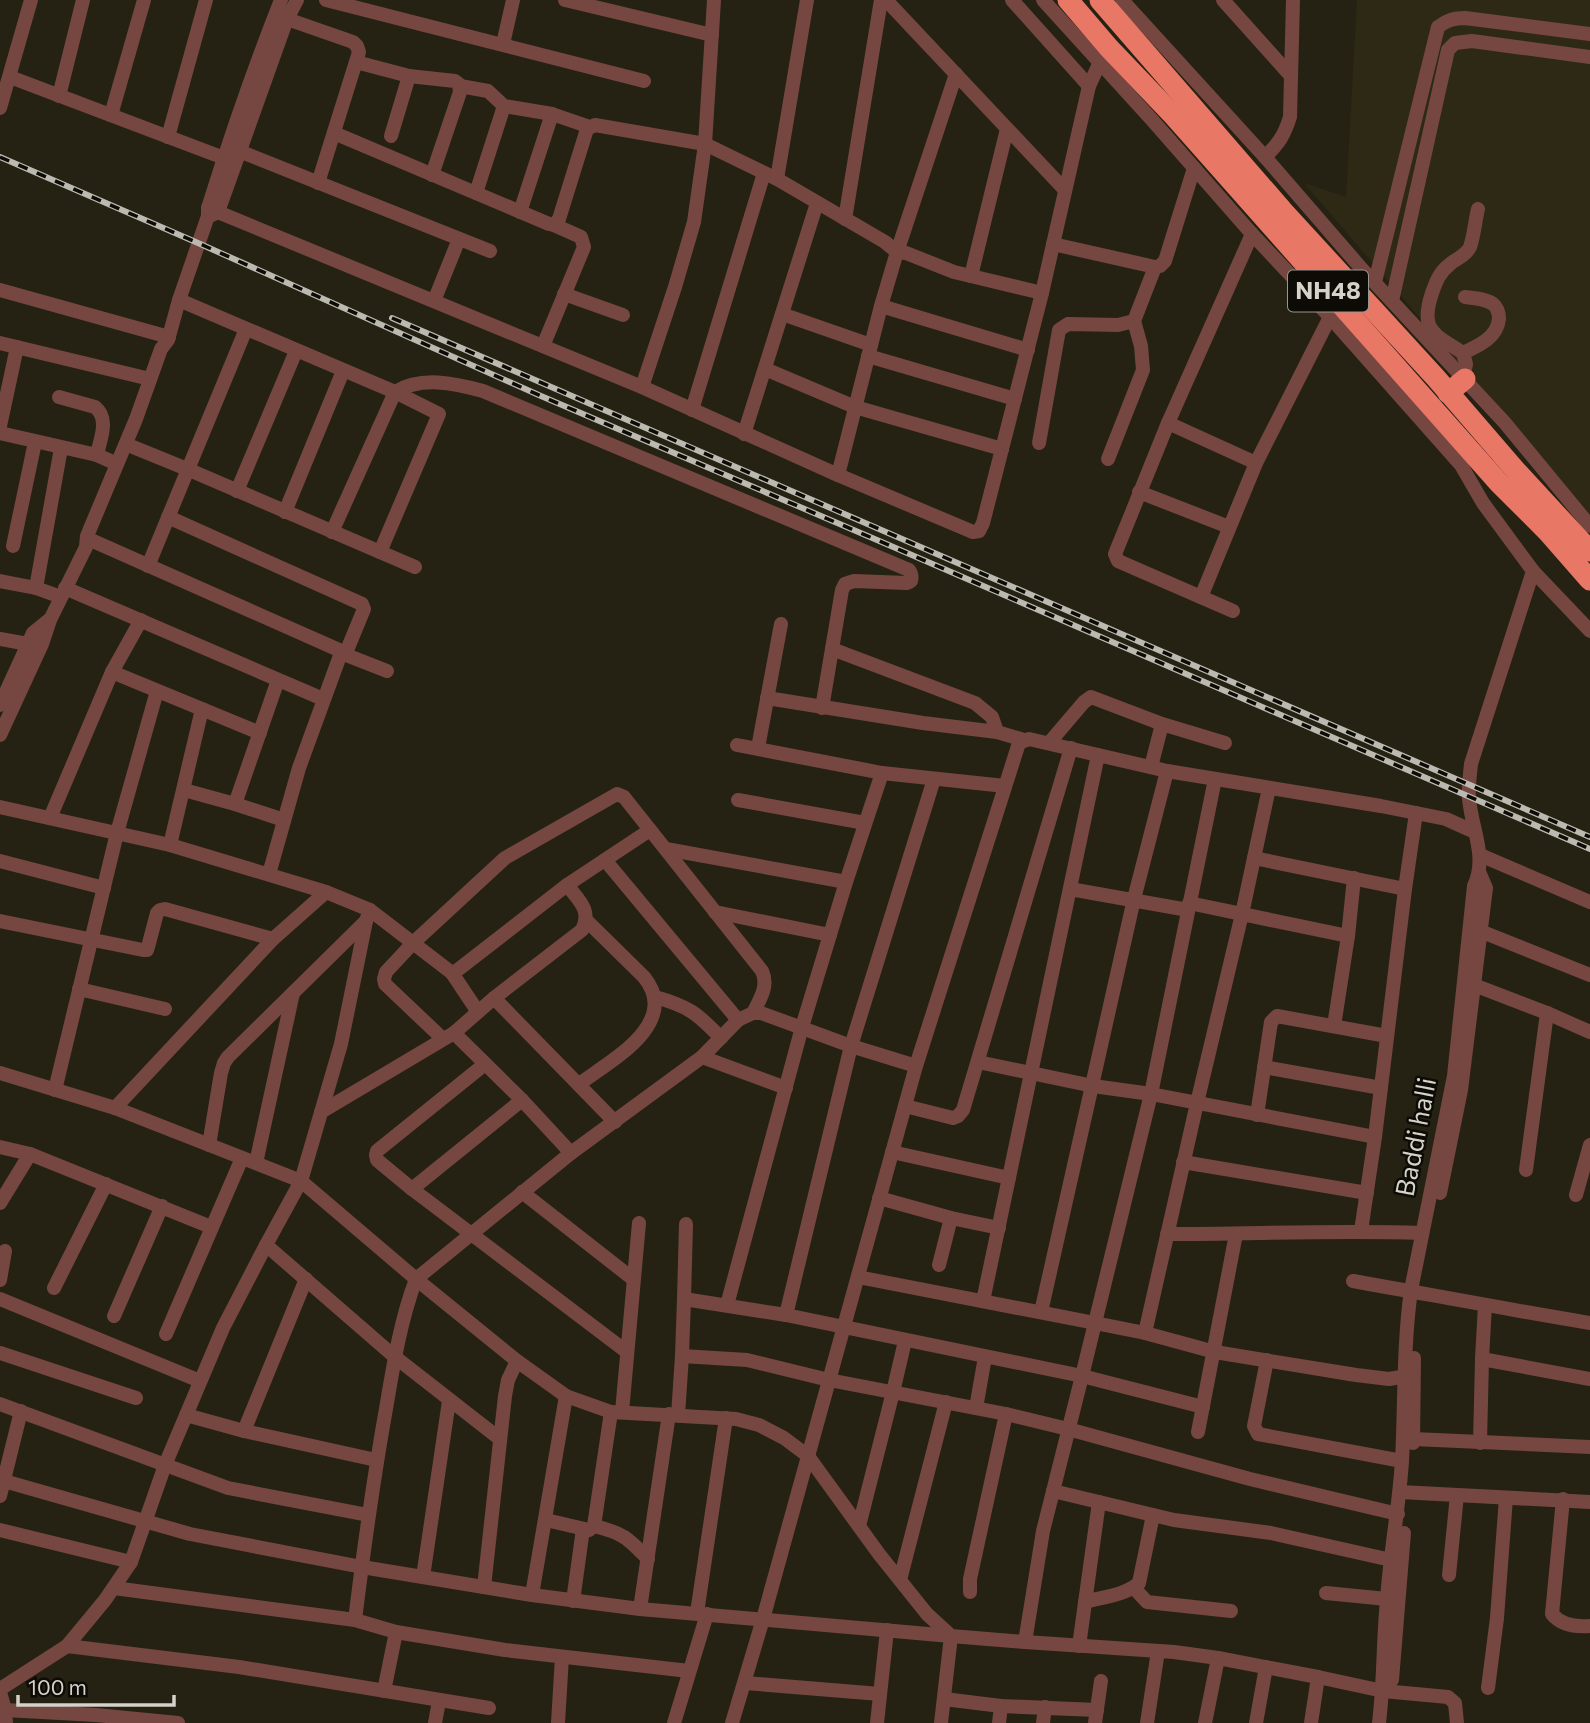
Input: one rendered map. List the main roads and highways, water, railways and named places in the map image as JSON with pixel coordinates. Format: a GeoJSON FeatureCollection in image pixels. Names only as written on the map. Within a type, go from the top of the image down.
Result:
{"type":"FeatureCollection","features":[{"type":"Feature","properties":{"kind":"highway","name":"NH48"},"geometry":{"type":"LineString","coordinates":[[1068,0],[1499,483],[1548,532],[1590,580]]}},
{"type":"Feature","properties":{"kind":"highway","name":"NH48"},"geometry":{"type":"LineString","coordinates":[[1100,0],[1139,32],[1282,210],[1459,383],[1517,472],[1590,551]]}},
{"type":"Feature","properties":{"kind":"railway"},"geometry":{"type":"LineString","coordinates":[[0,157],[541,396],[1590,849]]}},
{"type":"Feature","properties":{"kind":"railway"},"geometry":{"type":"LineString","coordinates":[[392,318],[1590,837]]}}]}
